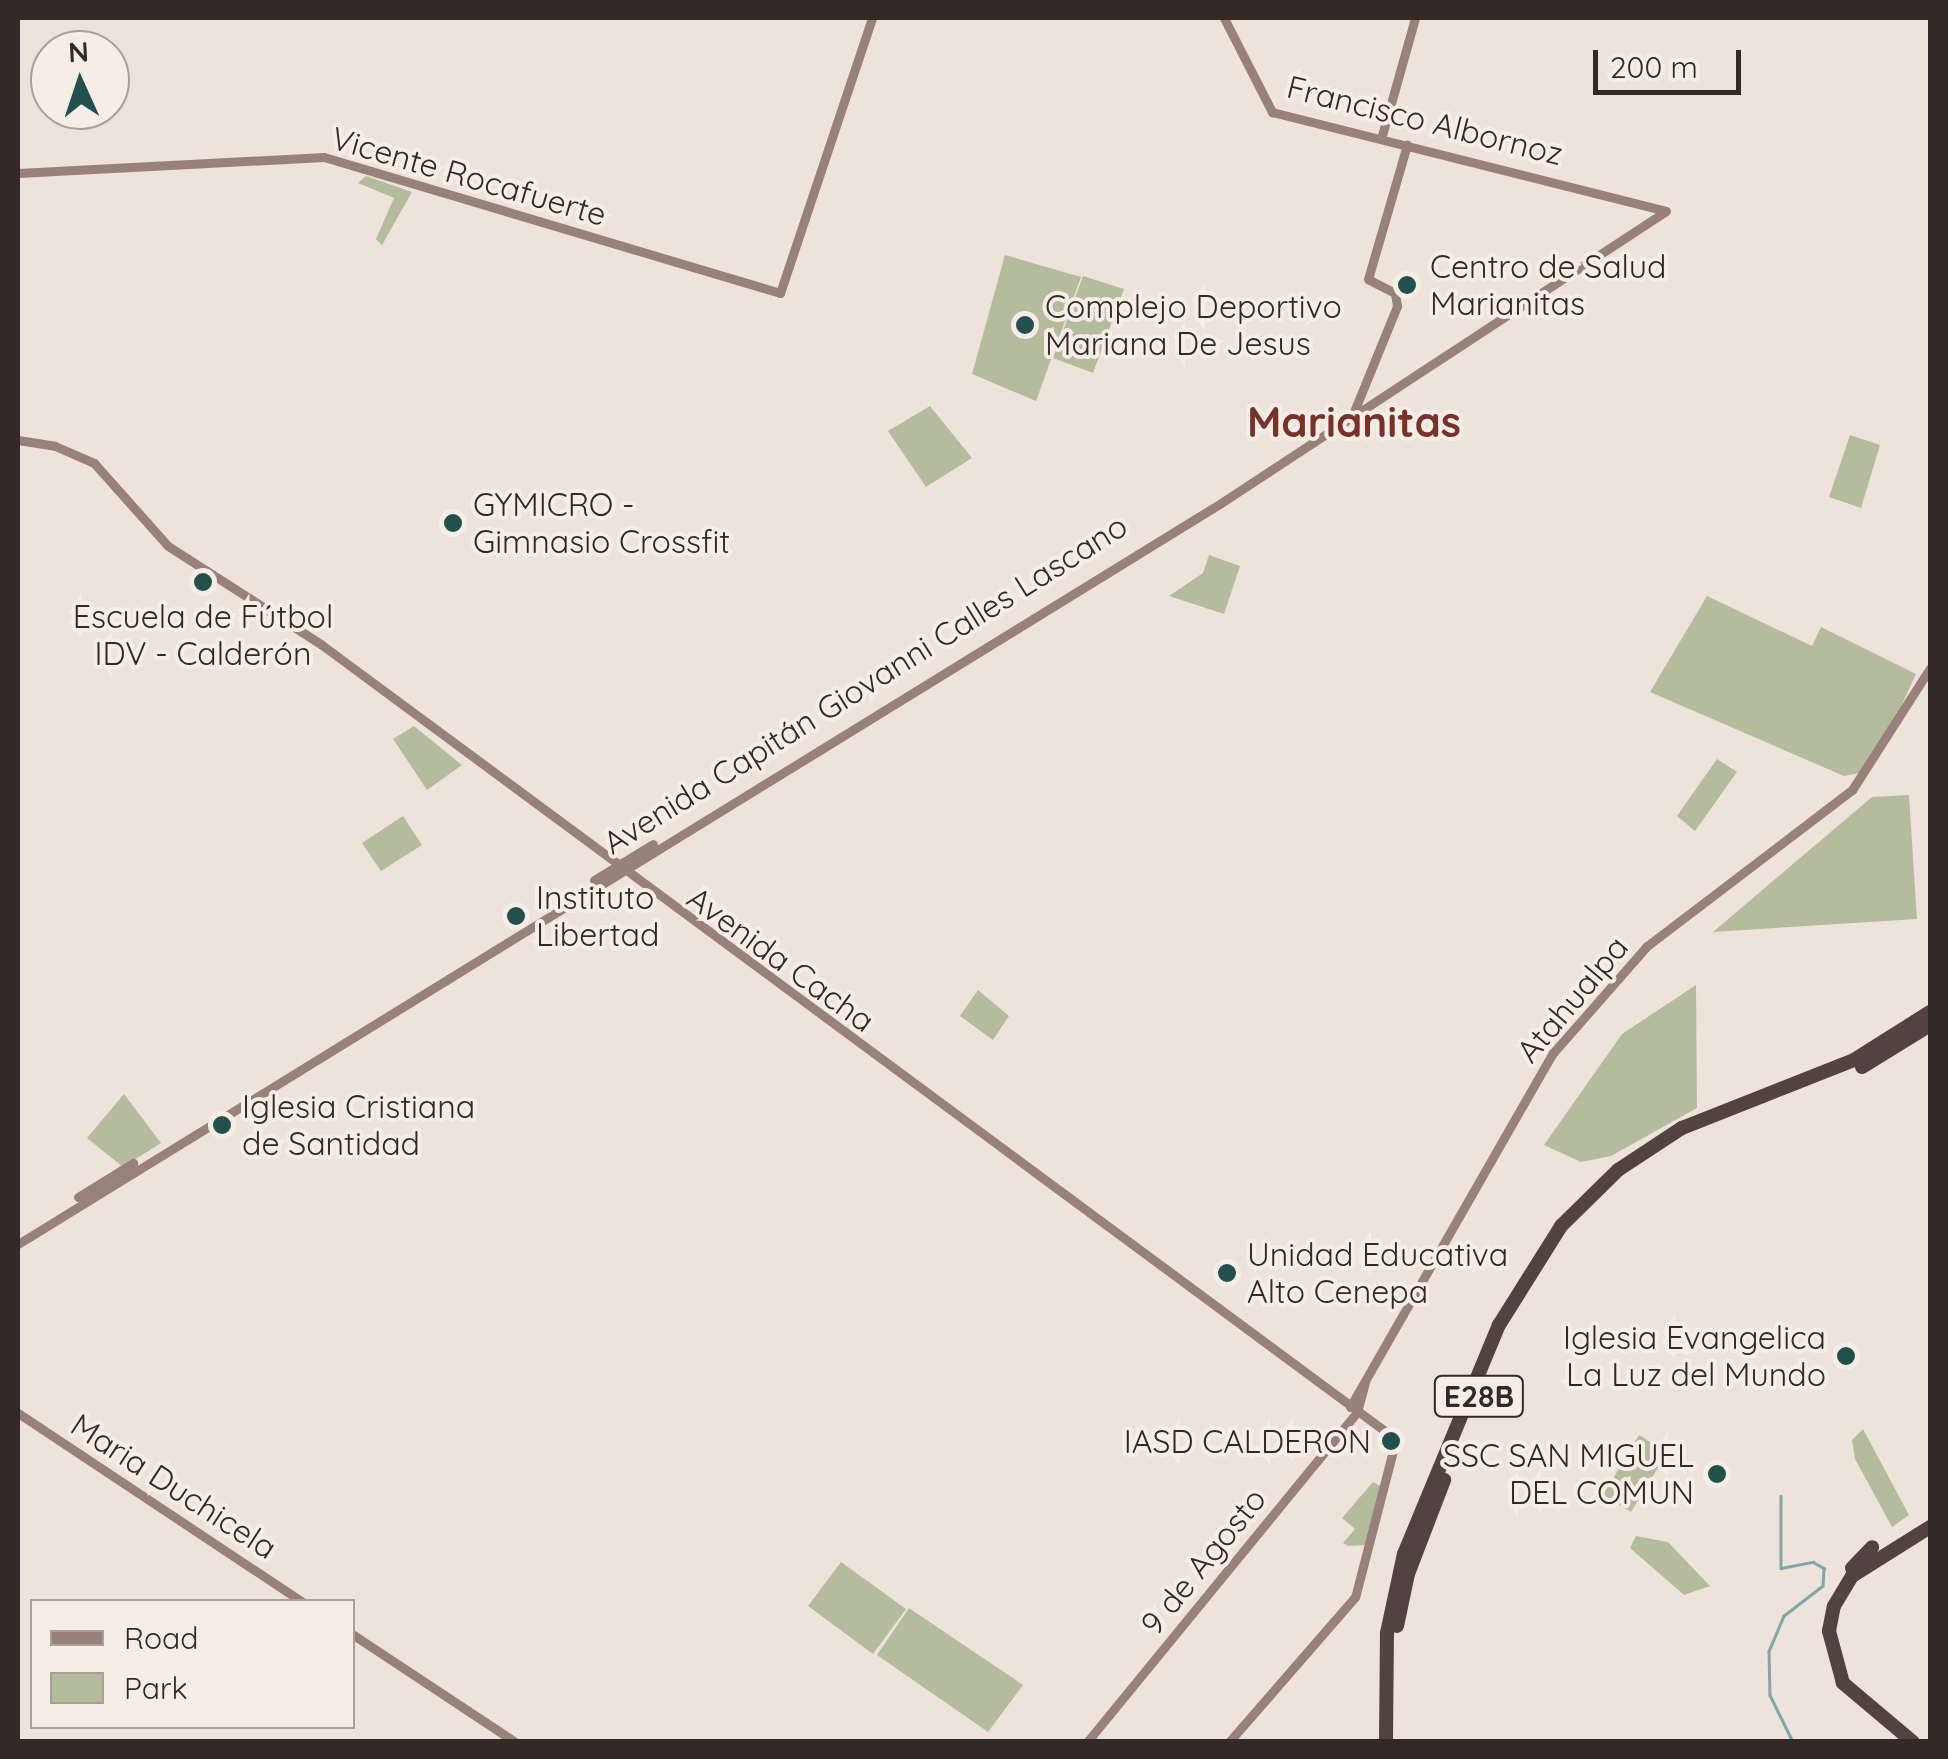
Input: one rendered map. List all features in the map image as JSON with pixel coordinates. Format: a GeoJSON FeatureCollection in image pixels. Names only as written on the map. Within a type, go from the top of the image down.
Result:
{"type":"FeatureCollection","features":[{"type":"Feature","properties":{"kind":"highway","name":"E28B"},"geometry":{"type":"LineString","coordinates":[[1386,1742],[1388,1625],[1404,1554],[1499,1325],[1552,1238],[1618,1170],[1682,1128],[1854,1060],[1930,1012]]}},
{"type":"Feature","properties":{"kind":"highway","name":"E28B"},"geometry":{"type":"LineString","coordinates":[[1395,1742],[1396,1630],[1408,1574],[1506,1332],[1548,1256],[1595,1201],[1674,1142],[1864,1066],[1930,1025]]}},
{"type":"Feature","properties":{"kind":"highway"},"geometry":{"type":"LineString","coordinates":[[1845,1586],[1866,1564],[1930,1527]]}},
{"type":"Feature","properties":{"kind":"highway"},"geometry":{"type":"LineString","coordinates":[[1926,1742],[1853,1680],[1838,1632],[1846,1600],[1864,1576],[1930,1537]]}},
{"type":"Feature","properties":{"kind":"highway"},"geometry":{"type":"LineString","coordinates":[[1872,1547],[1845,1586],[1830,1623],[1834,1666],[1854,1696],[1913,1742]]}},
{"type":"Feature","properties":{"kind":"street","name":"Vicente Rocafuerte"},"geometry":{"type":"LineString","coordinates":[[18,173],[324,157],[780,293],[872,18]]}},
{"type":"Feature","properties":{"kind":"street","name":"Francisco Albornoz"},"geometry":{"type":"LineString","coordinates":[[1224,18],[1267,108],[1666,211]]}},
{"type":"Feature","properties":{"kind":"street"},"geometry":{"type":"LineString","coordinates":[[1381,139],[1415,18]]}},
{"type":"Feature","properties":{"kind":"street"},"geometry":{"type":"LineString","coordinates":[[1364,403],[1398,303],[1394,292],[1368,279],[1407,145]]}},
{"type":"Feature","properties":{"kind":"street","name":"Avenida Capitán Giovanni Calles Lascano"},"geometry":{"type":"LineString","coordinates":[[617,869],[1231,494],[1352,416],[1364,403],[1666,211]]}},
{"type":"Feature","properties":{"kind":"street","name":"Avenida Cacha"},"geometry":{"type":"LineString","coordinates":[[18,440],[56,446],[94,463],[168,546],[322,645],[617,869],[1398,1444],[1355,1584],[1357,1593],[1342,1615],[1228,1742]]}},
{"type":"Feature","properties":{"kind":"street","name":"Avenida Capitán Giovanni Calles Lascano"},"geometry":{"type":"LineString","coordinates":[[18,1240],[1231,494]]}},
{"type":"Feature","properties":{"kind":"street","name":"Atahualpa"},"geometry":{"type":"LineString","coordinates":[[1354,1409],[1364,1380],[1560,1045],[1647,946],[1852,790],[1930,668]]}},
{"type":"Feature","properties":{"kind":"street","name":"9 de Agosto"},"geometry":{"type":"LineString","coordinates":[[1086,1742],[1354,1409]]}},
{"type":"Feature","properties":{"kind":"street","name":"Maria Duchicela"},"geometry":{"type":"LineString","coordinates":[[18,1414],[298,1599]]}},
{"type":"Feature","properties":{"kind":"street"},"geometry":{"type":"LineString","coordinates":[[355,1636],[515,1742]]}},
{"type":"Feature","properties":{"kind":"green space"},"geometry":{"type":"Polygon","coordinates":[[[366,176],[412,192],[382,245],[376,239],[394,198],[358,183],[366,176]]]}},
{"type":"Feature","properties":{"kind":"green space","name":"Complejo Deportivo Mariana De Jesus"},"geometry":{"type":"Polygon","coordinates":[[[1005,255],[1081,277],[1036,401],[972,374],[1005,255]]]}},
{"type":"Feature","properties":{"kind":"green space"},"geometry":{"type":"Polygon","coordinates":[[[1083,276],[1124,289],[1093,373],[1053,358],[1083,276]]]}},
{"type":"Feature","properties":{"kind":"green space"},"geometry":{"type":"Polygon","coordinates":[[[930,406],[972,458],[926,487],[888,431],[930,406]]]}},
{"type":"Feature","properties":{"kind":"green space"},"geometry":{"type":"Polygon","coordinates":[[[1850,435],[1880,445],[1861,508],[1829,497],[1850,435]]]}},
{"type":"Feature","properties":{"kind":"green space"},"geometry":{"type":"Polygon","coordinates":[[[1209,555],[1240,566],[1224,614],[1169,596],[1203,573],[1209,555]]]}},
{"type":"Feature","properties":{"kind":"green space"},"geometry":{"type":"Polygon","coordinates":[[[1707,596],[1812,646],[1821,627],[1916,674],[1881,750],[1860,773],[1844,776],[1650,692],[1707,596]]]}},
{"type":"Feature","properties":{"kind":"green space"},"geometry":{"type":"Polygon","coordinates":[[[414,726],[462,765],[427,790],[393,739],[414,726]]]}},
{"type":"Feature","properties":{"kind":"green space"},"geometry":{"type":"Polygon","coordinates":[[[1717,759],[1737,772],[1695,831],[1677,816],[1717,759]]]}},
{"type":"Feature","properties":{"kind":"green space"},"geometry":{"type":"Polygon","coordinates":[[[1909,795],[1917,919],[1713,932],[1872,797],[1909,795]]]}},
{"type":"Feature","properties":{"kind":"green space"},"geometry":{"type":"Polygon","coordinates":[[[403,816],[422,845],[381,871],[362,843],[403,816]]]}},
{"type":"Feature","properties":{"kind":"green space"},"geometry":{"type":"Polygon","coordinates":[[[1696,985],[1697,1108],[1611,1156],[1581,1162],[1544,1145],[1622,1034],[1696,985]]]}},
{"type":"Feature","properties":{"kind":"green space"},"geometry":{"type":"Polygon","coordinates":[[[978,990],[1009,1016],[993,1040],[960,1016],[978,990]]]}},
{"type":"Feature","properties":{"kind":"green space"},"geometry":{"type":"Polygon","coordinates":[[[124,1094],[161,1143],[123,1167],[87,1138],[124,1094]]]}},
{"type":"Feature","properties":{"kind":"green space"},"geometry":{"type":"Polygon","coordinates":[[[1863,1429],[1909,1515],[1892,1527],[1855,1459],[1852,1440],[1863,1429]]]}},
{"type":"Feature","properties":{"kind":"green space"},"geometry":{"type":"Polygon","coordinates":[[[1639,1435],[1667,1453],[1631,1512],[1603,1495],[1639,1435]]]}},
{"type":"Feature","properties":{"kind":"green space"},"geometry":{"type":"Polygon","coordinates":[[[1373,1482],[1384,1488],[1366,1545],[1348,1546],[1343,1543],[1355,1529],[1342,1518],[1373,1482]]]}},
{"type":"Feature","properties":{"kind":"green space"},"geometry":{"type":"Polygon","coordinates":[[[1636,1536],[1668,1542],[1710,1586],[1684,1595],[1630,1548],[1636,1536]]]}},
{"type":"Feature","properties":{"kind":"green space"},"geometry":{"type":"Polygon","coordinates":[[[841,1562],[906,1609],[873,1654],[808,1606],[841,1562]]]}},
{"type":"Feature","properties":{"kind":"green space"},"geometry":{"type":"Polygon","coordinates":[[[909,1608],[1023,1685],[988,1732],[877,1655],[909,1608]]]}},
{"type":"Feature","properties":{"kind":"waterway"},"geometry":{"type":"LineString","coordinates":[[1781,1496],[1781,1568],[1813,1562],[1824,1568],[1823,1586],[1784,1616],[1769,1651],[1770,1695],[1793,1742]]}},
{"type":"Feature","properties":{"kind":"place","name":"Centro de Salud Marianitas"},"geometry":{"type":"Point","coordinates":[1407,285]}},
{"type":"Feature","properties":{"kind":"place","name":"Complejo Deportivo Mariana De Jesus"},"geometry":{"type":"Point","coordinates":[1025,325]}},
{"type":"Feature","properties":{"kind":"place","name":"GYMICRO - Gimnasio Crossfit"},"geometry":{"type":"Point","coordinates":[453,523]}},
{"type":"Feature","properties":{"kind":"place","name":"Escuela de Fútbol IDV - Calderón"},"geometry":{"type":"Point","coordinates":[203,582]}},
{"type":"Feature","properties":{"kind":"place","name":"Instituto Libertad"},"geometry":{"type":"Point","coordinates":[516,916]}},
{"type":"Feature","properties":{"kind":"place","name":"Iglesia Cristiana de Santidad"},"geometry":{"type":"Point","coordinates":[222,1125]}},
{"type":"Feature","properties":{"kind":"place","name":"Unidad Educativa Alto Cenepa"},"geometry":{"type":"Point","coordinates":[1227,1273]}},
{"type":"Feature","properties":{"kind":"place","name":"Iglesia Evangelica La Luz del Mundo"},"geometry":{"type":"Point","coordinates":[1846,1356]}},
{"type":"Feature","properties":{"kind":"place","name":"IASD CALDERON"},"geometry":{"type":"Point","coordinates":[1391,1441]}},
{"type":"Feature","properties":{"kind":"place","name":"SSC SAN MIGUEL DEL COMUN"},"geometry":{"type":"Point","coordinates":[1717,1474]}},
{"type":"Feature","properties":{"kind":"district","name":"Marianitas"},"geometry":{"type":"Point","coordinates":[1354,422]}}]}
